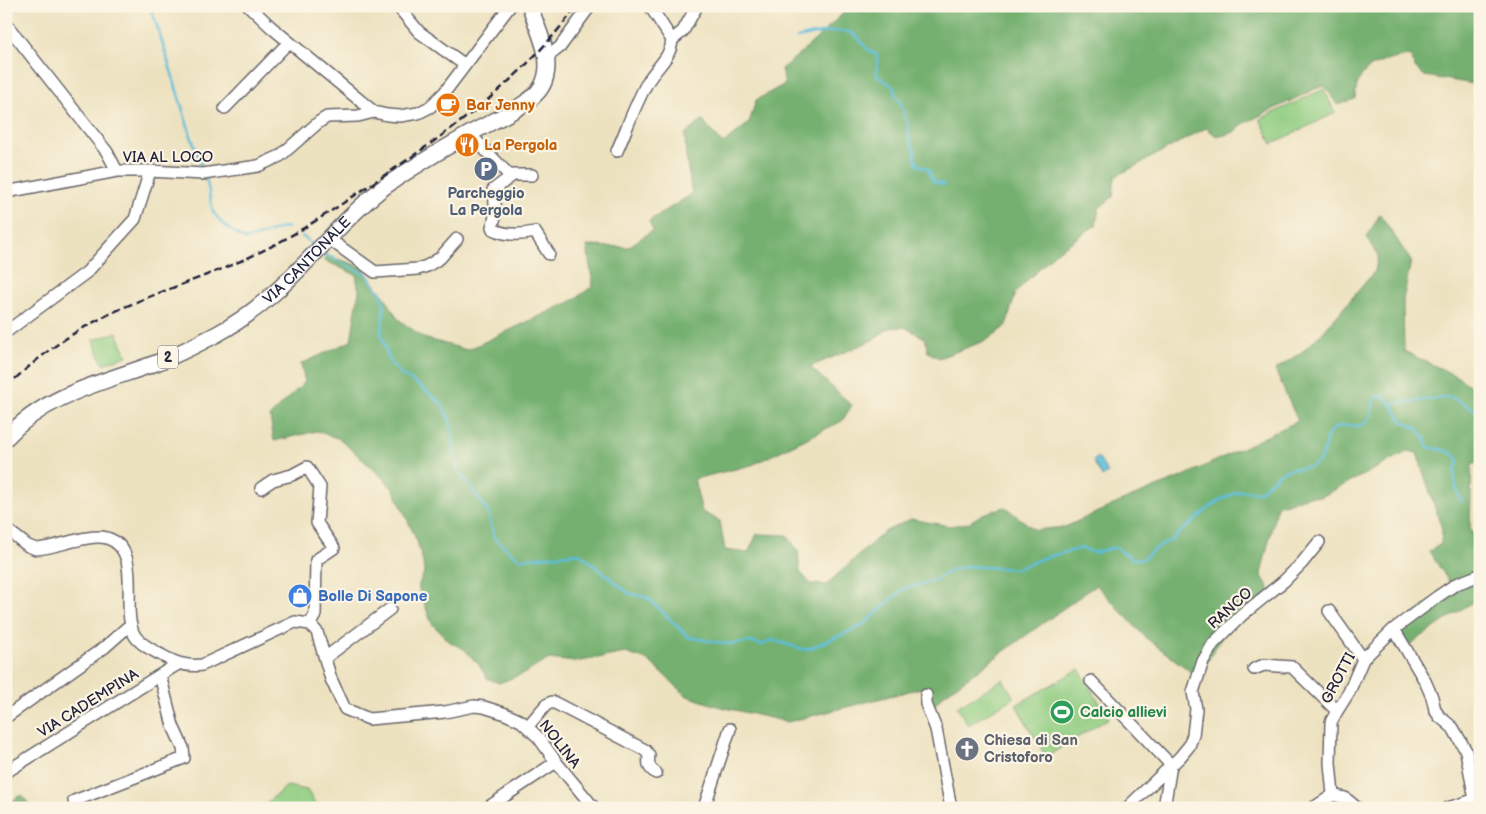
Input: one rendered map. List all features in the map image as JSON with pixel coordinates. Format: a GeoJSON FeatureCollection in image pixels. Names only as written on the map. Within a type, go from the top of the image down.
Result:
{"type":"FeatureCollection","features":[{"type":"Feature","properties":{"kind":"main road","name":"VIA CANTONALE"},"geometry":{"type":"LineString","coordinates":[[6,438],[28,418],[63,396],[107,378],[156,362],[227,328],[259,307],[380,190],[534,96],[543,85],[547,57],[530,6]]}},
{"type":"Feature","properties":{"kind":"street"},"geometry":{"type":"LineString","coordinates":[[249,6],[289,42],[374,112],[400,116],[424,110],[437,102],[510,6]]}},
{"type":"Feature","properties":{"kind":"street"},"geometry":{"type":"LineString","coordinates":[[547,57],[560,47],[590,6]]}},
{"type":"Feature","properties":{"kind":"street"},"geometry":{"type":"LineString","coordinates":[[650,6],[672,40]]}},
{"type":"Feature","properties":{"kind":"street"},"geometry":{"type":"LineString","coordinates":[[617,151],[648,81],[670,52],[672,40],[683,31],[697,6]]}},
{"type":"Feature","properties":{"kind":"street"},"geometry":{"type":"LineString","coordinates":[[400,8],[419,32],[465,65]]}},
{"type":"Feature","properties":{"kind":"street"},"geometry":{"type":"LineString","coordinates":[[6,24],[107,152],[117,171]]}},
{"type":"Feature","properties":{"kind":"street"},"geometry":{"type":"LineString","coordinates":[[225,108],[289,42]]}},
{"type":"Feature","properties":{"kind":"street","name":"VIA AL LOCO"},"geometry":{"type":"LineString","coordinates":[[6,192],[117,171],[205,174],[258,166],[273,161],[319,122],[328,117],[358,116],[374,112]]}},
{"type":"Feature","properties":{"kind":"street"},"geometry":{"type":"LineString","coordinates":[[470,134],[510,176]]}},
{"type":"Feature","properties":{"kind":"street"},"geometry":{"type":"LineString","coordinates":[[6,332],[87,272],[135,219],[150,171]]}},
{"type":"Feature","properties":{"kind":"street"},"geometry":{"type":"LineString","coordinates":[[532,174],[510,176],[493,190],[496,202],[493,229],[501,233],[522,234],[535,232],[549,254]]}},
{"type":"Feature","properties":{"kind":"street"},"geometry":{"type":"LineString","coordinates":[[322,245],[376,272],[418,269],[427,266],[444,255],[457,239]]}},
{"type":"Feature","properties":{"kind":"street"},"geometry":{"type":"LineString","coordinates":[[6,529],[28,546],[36,549],[96,537],[110,539],[115,542],[124,552],[128,563],[131,624],[135,636],[151,650],[178,664],[191,666],[202,664],[295,622],[310,624],[315,615],[316,560],[334,548],[317,523],[320,487],[307,467],[292,475],[273,480],[261,488]]}},
{"type":"Feature","properties":{"kind":"street","name":"RANCO"},"geometry":{"type":"LineString","coordinates":[[1127,808],[1189,746],[1193,735],[1196,709],[1194,692],[1203,661],[1213,644],[1242,614],[1284,581],[1319,542]]}},
{"type":"Feature","properties":{"kind":"street","name":"GROTTI"},"geometry":{"type":"LineString","coordinates":[[1333,796],[1330,763],[1331,722],[1349,692],[1363,659],[1394,629],[1456,584],[1480,575]]}},
{"type":"Feature","properties":{"kind":"street"},"geometry":{"type":"LineString","coordinates":[[325,658],[390,609]]}},
{"type":"Feature","properties":{"kind":"street"},"geometry":{"type":"LineString","coordinates":[[1329,611],[1363,659]]}},
{"type":"Feature","properties":{"kind":"street"},"geometry":{"type":"LineString","coordinates":[[6,717],[105,647],[131,624]]}},
{"type":"Feature","properties":{"kind":"street","name":"NOLINA"},"geometry":{"type":"LineString","coordinates":[[310,624],[317,632],[331,680],[345,709],[369,719],[445,712],[474,706],[495,710],[528,726],[594,808]]}},
{"type":"Feature","properties":{"kind":"street"},"geometry":{"type":"LineString","coordinates":[[1394,629],[1425,682],[1432,697],[1435,710],[1439,716],[1454,728],[1466,751],[1477,799],[1448,808]]}},
{"type":"Feature","properties":{"kind":"street","name":"VIA CADEMPINA"},"geometry":{"type":"LineString","coordinates":[[6,772],[178,664]]}},
{"type":"Feature","properties":{"kind":"street"},"geometry":{"type":"LineString","coordinates":[[1254,669],[1264,665],[1292,666],[1337,711]]}},
{"type":"Feature","properties":{"kind":"street"},"geometry":{"type":"LineString","coordinates":[[74,801],[184,758],[183,748],[173,726],[160,675]]}},
{"type":"Feature","properties":{"kind":"street"},"geometry":{"type":"LineString","coordinates":[[1090,681],[1171,765],[1164,808]]}},
{"type":"Feature","properties":{"kind":"street"},"geometry":{"type":"LineString","coordinates":[[926,694],[926,704],[936,729],[951,808]]}},
{"type":"Feature","properties":{"kind":"street"},"geometry":{"type":"LineString","coordinates":[[528,726],[546,705],[552,702],[555,703],[645,750],[649,754],[648,764],[650,769],[656,773]]}},
{"type":"Feature","properties":{"kind":"street"},"geometry":{"type":"LineString","coordinates":[[704,808],[730,729]]}},
{"type":"Feature","properties":{"kind":"street"},"geometry":{"type":"LineString","coordinates":[[487,808],[556,762]]}},
{"type":"Feature","properties":{"kind":"street"},"geometry":{"type":"LineString","coordinates":[[1313,808],[1333,796],[1346,798],[1357,808]]}},
{"type":"Feature","properties":{"kind":"green space"},"geometry":{"type":"Polygon","coordinates":[[[851,6],[1480,6],[1480,21],[1477,22],[1480,30],[1480,85],[1425,76],[1415,68],[1411,55],[1390,60],[1372,66],[1366,71],[1360,78],[1355,99],[1337,105],[1326,87],[1321,86],[1243,124],[1234,132],[1218,137],[1206,128],[1115,177],[1113,197],[1099,208],[1096,225],[1055,253],[1016,292],[1006,326],[987,340],[939,358],[928,352],[925,338],[904,327],[889,328],[875,339],[810,367],[852,405],[842,421],[752,465],[694,479],[702,512],[720,521],[725,550],[748,553],[757,534],[787,535],[798,551],[800,572],[811,584],[826,585],[884,532],[911,519],[950,526],[968,523],[983,514],[1005,507],[1035,530],[1065,527],[1186,475],[1298,421],[1275,370],[1303,351],[1324,331],[1375,271],[1378,256],[1367,237],[1380,214],[1411,261],[1403,300],[1404,351],[1458,377],[1480,393],[1480,465],[1472,463],[1470,528],[1480,550],[1480,597],[1406,647],[1394,630],[1451,585],[1429,551],[1441,544],[1442,529],[1417,453],[1409,451],[1321,497],[1309,496],[1277,506],[1261,574],[1271,592],[1226,630],[1198,677],[1146,638],[1096,585],[942,696],[933,707],[928,703],[931,693],[925,687],[788,722],[717,706],[687,696],[649,661],[626,653],[575,662],[549,659],[525,673],[499,683],[487,678],[479,665],[464,649],[450,642],[432,624],[419,590],[419,584],[424,573],[417,541],[394,490],[386,481],[340,439],[317,431],[274,441],[270,416],[305,382],[301,364],[351,341],[359,291],[356,275],[324,260],[326,255],[362,267],[387,300],[398,319],[424,338],[467,350],[572,301],[593,286],[587,246],[628,247],[653,230],[649,221],[692,194],[686,156],[685,134],[702,120],[723,144],[749,123],[756,100],[785,84],[781,69],[851,6]]]}},
{"type":"Feature","properties":{"kind":"green space"},"geometry":{"type":"Polygon","coordinates":[[[1324,89],[1335,113],[1272,144],[1260,119],[1324,89]]]}},
{"type":"Feature","properties":{"kind":"green space"},"geometry":{"type":"Polygon","coordinates":[[[117,332],[127,356],[103,364],[93,340],[117,332]]]}},
{"type":"Feature","properties":{"kind":"green space","name":"Calcio allievi"},"geometry":{"type":"Polygon","coordinates":[[[1079,669],[1109,718],[1046,757],[1016,705],[1079,669]]]}},
{"type":"Feature","properties":{"kind":"green space"},"geometry":{"type":"Polygon","coordinates":[[[1003,679],[1014,698],[968,725],[957,707],[1003,679]]]}},
{"type":"Feature","properties":{"kind":"green space"},"geometry":{"type":"Polygon","coordinates":[[[287,786],[307,790],[318,808],[260,808],[287,786]]]}},
{"type":"Feature","properties":{"kind":"green space"},"geometry":{"type":"Polygon","coordinates":[[[22,795],[32,808],[6,808],[6,804],[22,795]]]}},
{"type":"Feature","properties":{"kind":"water"},"geometry":{"type":"Polygon","coordinates":[[[1098,457],[1108,473],[1102,477],[1093,461],[1098,457]]]}},
{"type":"Feature","properties":{"kind":"waterway"},"geometry":{"type":"LineString","coordinates":[[150,6],[203,170]]}},
{"type":"Feature","properties":{"kind":"waterway"},"geometry":{"type":"LineString","coordinates":[[797,38],[835,31],[850,32],[866,48],[877,55],[877,75],[894,87],[895,95],[901,103],[908,125],[909,139],[915,151],[918,165],[928,169],[933,181],[944,185]]}},
{"type":"Feature","properties":{"kind":"waterway"},"geometry":{"type":"LineString","coordinates":[[206,177],[213,212],[224,225],[245,240],[285,227],[288,228]]}},
{"type":"Feature","properties":{"kind":"waterway"},"geometry":{"type":"LineString","coordinates":[[302,236],[314,246]]}},
{"type":"Feature","properties":{"kind":"waterway"},"geometry":{"type":"LineString","coordinates":[[322,253],[367,275],[382,296],[384,308],[381,334],[390,362],[402,375],[442,404],[450,421],[457,468],[488,512],[494,538],[519,559],[579,553],[628,593],[648,598],[688,637],[727,644],[752,642],[762,645],[772,640],[806,650],[862,626],[903,589],[933,581],[952,570],[967,566],[1016,569],[1046,557],[1083,548],[1094,553],[1116,548],[1133,559],[1143,559],[1156,548],[1173,539],[1222,499],[1240,491],[1259,492],[1282,472],[1315,464],[1323,454],[1329,433],[1339,426],[1358,426],[1364,424],[1372,412],[1374,398],[1378,396],[1383,396],[1391,404],[1449,397],[1480,413]]}},
{"type":"Feature","properties":{"kind":"waterway"},"geometry":{"type":"LineString","coordinates":[[1391,404],[1403,422],[1417,428],[1426,439],[1427,447],[1455,455],[1458,463],[1455,469],[1455,478],[1457,491],[1462,502]]}},
{"type":"Feature","properties":{"kind":"railway"},"geometry":{"type":"LineString","coordinates":[[6,387],[48,352],[94,322],[131,304],[261,252],[344,203],[459,123],[509,81],[555,33],[577,6]]}},
{"type":"Feature","properties":{"kind":"place","name":"Bar Jenny"},"geometry":{"type":"Point","coordinates":[448,105]}},
{"type":"Feature","properties":{"kind":"place","name":"La Pergola"},"geometry":{"type":"Point","coordinates":[467,145]}},
{"type":"Feature","properties":{"kind":"place","name":"Parcheggio La Pergola"},"geometry":{"type":"Point","coordinates":[486,169]}},
{"type":"Feature","properties":{"kind":"place","name":"Bolle Di Sapone"},"geometry":{"type":"Point","coordinates":[300,596]}},
{"type":"Feature","properties":{"kind":"place","name":"Calcio allievi"},"geometry":{"type":"Point","coordinates":[1062,712]}},
{"type":"Feature","properties":{"kind":"place","name":"Chiesa di San Cristoforo"},"geometry":{"type":"Point","coordinates":[967,749]}}]}
